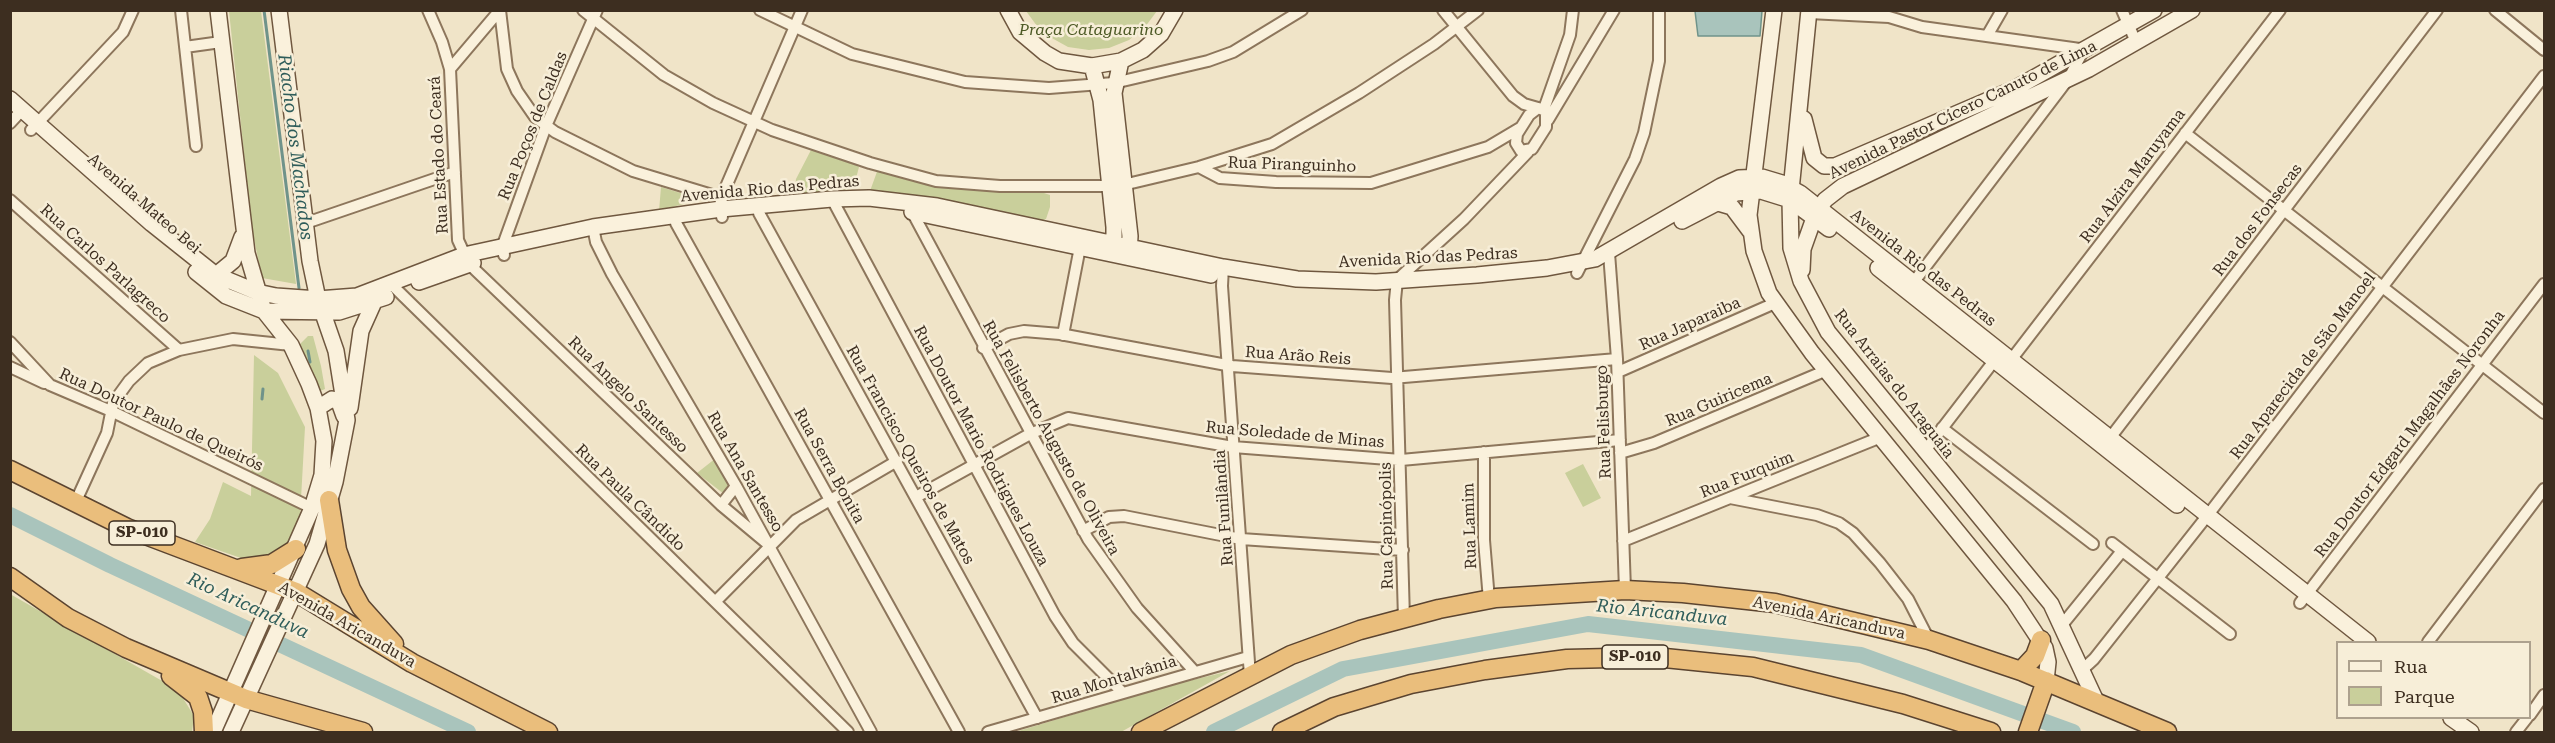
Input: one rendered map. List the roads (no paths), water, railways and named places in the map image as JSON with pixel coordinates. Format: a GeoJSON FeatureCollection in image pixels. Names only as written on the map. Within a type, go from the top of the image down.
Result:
{"type":"FeatureCollection","features":[{"type":"Feature","properties":{"kind":"highway","name":"Avenida Aricanduva"},"geometry":{"type":"LineString","coordinates":[[10,470],[128,528],[287,589],[412,663],[548,732]]}},
{"type":"Feature","properties":{"kind":"highway"},"geometry":{"type":"LineString","coordinates":[[329,500],[337,550],[351,589],[374,623],[412,663]]}},
{"type":"Feature","properties":{"kind":"highway"},"geometry":{"type":"LineString","coordinates":[[231,567],[264,566],[296,549]]}},
{"type":"Feature","properties":{"kind":"highway"},"geometry":{"type":"LineString","coordinates":[[10,577],[68,618],[126,648],[238,695],[363,732]]}},
{"type":"Feature","properties":{"kind":"highway","name":"Avenida Aricanduva"},"geometry":{"type":"LineString","coordinates":[[1141,732],[1291,655],[1360,630],[1489,600],[1624,590],[1683,593],[1775,603],[1929,640],[2021,670],[2043,689],[2096,701],[2167,732]]}},
{"type":"Feature","properties":{"kind":"highway"},"geometry":{"type":"LineString","coordinates":[[2021,670],[2035,656],[2041,640]]}},
{"type":"Feature","properties":{"kind":"highway"},"geometry":{"type":"LineString","coordinates":[[126,648],[195,693],[203,712],[204,732]]}},
{"type":"Feature","properties":{"kind":"highway","name":"SP-010"},"geometry":{"type":"LineString","coordinates":[[1282,732],[1334,707],[1411,684],[1485,670],[1567,659],[1655,657],[1753,667],[1903,704],[1991,732]]}},
{"type":"Feature","properties":{"kind":"highway"},"geometry":{"type":"LineString","coordinates":[[2029,729],[2043,689]]}},
{"type":"Feature","properties":{"kind":"main road"},"geometry":{"type":"LineString","coordinates":[[213,732],[266,655],[281,624],[296,549],[322,475],[324,441],[318,408],[291,345],[264,311],[257,292],[243,234],[218,10]]}},
{"type":"Feature","properties":{"kind":"main road"},"geometry":{"type":"LineString","coordinates":[[279,10],[310,261],[321,306],[336,351],[346,421]]}},
{"type":"Feature","properties":{"kind":"main road"},"geometry":{"type":"LineString","coordinates":[[1008,10],[1020,32],[1045,54],[1059,61],[1092,66],[1121,62],[1152,42],[1168,24],[1175,10]]}},
{"type":"Feature","properties":{"kind":"main road"},"geometry":{"type":"LineString","coordinates":[[1773,10],[1752,184],[1751,232],[1754,250],[1775,303],[1995,576],[2041,640],[2048,662],[2043,689]]}},
{"type":"Feature","properties":{"kind":"main road","name":"Avenida Pastor Cícero Canuto de Lima"},"geometry":{"type":"LineString","coordinates":[[1802,99],[1806,130],[1814,158],[1824,166],[1841,164],[2014,89],[2154,10]]}},
{"type":"Feature","properties":{"kind":"main road","name":"Avenida Pastor Cícero Canuto de Lima"},"geometry":{"type":"LineString","coordinates":[[1801,281],[1803,249],[1816,213],[1843,186],[2069,78],[2192,10]]}},
{"type":"Feature","properties":{"kind":"main road","name":"Rua Arraias do Araguaia"},"geometry":{"type":"LineString","coordinates":[[1809,12],[1791,194],[1791,248],[1801,281],[1828,332],[1924,452],[2039,587],[2062,625],[2096,701]]}},
{"type":"Feature","properties":{"kind":"main road"},"geometry":{"type":"LineString","coordinates":[[1121,62],[1114,83],[1121,250]]}},
{"type":"Feature","properties":{"kind":"main road"},"geometry":{"type":"LineString","coordinates":[[1092,66],[1099,85],[1117,186]]}},
{"type":"Feature","properties":{"kind":"main road","name":"Avenida Mateo Bei"},"geometry":{"type":"LineString","coordinates":[[10,99],[15,115],[34,127],[216,275],[257,292]]}},
{"type":"Feature","properties":{"kind":"main road","name":"Avenida Mateo Bei"},"geometry":{"type":"LineString","coordinates":[[34,127],[151,236],[226,296],[264,311]]}},
{"type":"Feature","properties":{"kind":"main road"},"geometry":{"type":"LineString","coordinates":[[1841,164],[1834,174],[1836,181],[1843,186]]}},
{"type":"Feature","properties":{"kind":"main road","name":"Avenida Rio das Pedras"},"geometry":{"type":"LineString","coordinates":[[257,292],[321,306],[394,288],[466,260],[594,231],[676,219],[722,208],[759,209],[834,203],[909,207],[937,206],[1121,250],[1323,291],[1578,268],[1610,258],[1736,193],[1762,177],[1791,194],[1910,287],[2011,360],[2107,443]]}},
{"type":"Feature","properties":{"kind":"main road","name":"Avenida Rio das Pedras"},"geometry":{"type":"LineString","coordinates":[[1610,258],[1721,186],[1752,184]]}},
{"type":"Feature","properties":{"kind":"main road"},"geometry":{"type":"LineString","coordinates":[[1715,202],[1732,207],[1751,232]]}},
{"type":"Feature","properties":{"kind":"main road","name":"Avenida Rio das Pedras"},"geometry":{"type":"LineString","coordinates":[[909,207],[1080,248],[1121,250]]}},
{"type":"Feature","properties":{"kind":"main road"},"geometry":{"type":"LineString","coordinates":[[216,275],[233,261],[243,234]]}},
{"type":"Feature","properties":{"kind":"main road","name":"Avenida Rio das Pedras"},"geometry":{"type":"LineString","coordinates":[[1910,287],[1995,361],[2107,443],[2303,599],[2351,641]]}},
{"type":"Feature","properties":{"kind":"main road","name":"Avenida Rio das Pedras"},"geometry":{"type":"LineString","coordinates":[[264,311],[374,302],[394,288]]}},
{"type":"Feature","properties":{"kind":"main road"},"geometry":{"type":"LineString","coordinates":[[231,732],[249,648],[263,618],[287,589],[316,544],[329,500],[346,421],[362,327],[374,302]]}},
{"type":"Feature","properties":{"kind":"main road"},"geometry":{"type":"LineString","coordinates":[[318,408],[332,399],[339,402],[346,421]]}},
{"type":"Feature","properties":{"kind":"main road","name":"Avenida Rio das Pedras"},"geometry":{"type":"LineString","coordinates":[[2303,599],[2366,641]]}},
{"type":"Feature","properties":{"kind":"main road"},"geometry":{"type":"LineString","coordinates":[[2454,719],[2471,732]]}},
{"type":"Feature","properties":{"kind":"main road"},"geometry":{"type":"LineString","coordinates":[[2468,719],[2484,732]]}},
{"type":"Feature","properties":{"kind":"street"},"geometry":{"type":"LineString","coordinates":[[181,10],[196,146]]}},
{"type":"Feature","properties":{"kind":"street","name":"Rua Estado do Ceará"},"geometry":{"type":"LineString","coordinates":[[428,10],[442,42],[450,69],[458,240],[466,260]]}},
{"type":"Feature","properties":{"kind":"street"},"geometry":{"type":"LineString","coordinates":[[450,69],[500,10]]}},
{"type":"Feature","properties":{"kind":"street"},"geometry":{"type":"LineString","coordinates":[[500,10],[507,69],[526,106],[546,126],[644,175],[722,208],[752,122],[802,10]]}},
{"type":"Feature","properties":{"kind":"street"},"geometry":{"type":"LineString","coordinates":[[583,10],[595,16],[664,75],[752,122],[870,163],[936,181],[1000,186],[1117,186],[1199,168],[1272,144],[1359,93],[1457,28],[1478,10]]}},
{"type":"Feature","properties":{"kind":"street"},"geometry":{"type":"LineString","coordinates":[[760,10],[794,29],[852,54],[965,82],[1049,88],[1114,83],[1208,61],[1233,52],[1302,10]]}},
{"type":"Feature","properties":{"kind":"street"},"geometry":{"type":"LineString","coordinates":[[1443,10],[1514,96],[1524,104],[1541,109],[1548,120]]}},
{"type":"Feature","properties":{"kind":"street"},"geometry":{"type":"LineString","coordinates":[[1541,109],[1570,35],[1573,10]]}},
{"type":"Feature","properties":{"kind":"street"},"geometry":{"type":"LineString","coordinates":[[1397,285],[1505,176],[1521,149],[1540,137],[1614,10]]}},
{"type":"Feature","properties":{"kind":"street"},"geometry":{"type":"LineString","coordinates":[[1578,268],[1635,159],[1644,133],[1659,61],[1659,10]]}},
{"type":"Feature","properties":{"kind":"street"},"geometry":{"type":"LineString","coordinates":[[1987,36],[2002,10]]}},
{"type":"Feature","properties":{"kind":"street"},"geometry":{"type":"LineString","coordinates":[[2122,10],[2127,26],[2136,42]]}},
{"type":"Feature","properties":{"kind":"street","name":"Rua Alzira Maruyama"},"geometry":{"type":"LineString","coordinates":[[2011,360],[2280,10]]}},
{"type":"Feature","properties":{"kind":"street","name":"Rua dos Fonsecas"},"geometry":{"type":"LineString","coordinates":[[2107,443],[2437,10]]}},
{"type":"Feature","properties":{"kind":"street"},"geometry":{"type":"LineString","coordinates":[[2495,10],[2544,50]]}},
{"type":"Feature","properties":{"kind":"street"},"geometry":{"type":"LineString","coordinates":[[34,127],[123,32],[131,12]]}},
{"type":"Feature","properties":{"kind":"street"},"geometry":{"type":"LineString","coordinates":[[1809,12],[1870,15],[1922,27],[2085,51],[2069,78],[1910,287]]}},
{"type":"Feature","properties":{"kind":"street","name":"Rua Poços de Caldas"},"geometry":{"type":"LineString","coordinates":[[503,250],[546,126],[595,16]]}},
{"type":"Feature","properties":{"kind":"street"},"geometry":{"type":"LineString","coordinates":[[185,47],[221,42]]}},
{"type":"Feature","properties":{"kind":"street","name":"Rua Aparecida de São Manoel"},"geometry":{"type":"LineString","coordinates":[[2082,670],[2094,659],[2204,520],[2544,76]]}},
{"type":"Feature","properties":{"kind":"street"},"geometry":{"type":"LineString","coordinates":[[1514,96],[1522,125],[1516,139],[1521,149]]}},
{"type":"Feature","properties":{"kind":"street","name":"Rua Piranguinho"},"geometry":{"type":"LineString","coordinates":[[1199,168],[1220,178],[1276,182],[1366,183],[1394,178],[1488,147],[1522,125],[1541,109]]}},
{"type":"Feature","properties":{"kind":"street"},"geometry":{"type":"LineString","coordinates":[[2185,133],[2544,413]]}},
{"type":"Feature","properties":{"kind":"street","name":"Rua Piranguinho"},"geometry":{"type":"LineString","coordinates":[[1488,147],[1521,149]]}},
{"type":"Feature","properties":{"kind":"street"},"geometry":{"type":"LineString","coordinates":[[306,224],[455,172]]}},
{"type":"Feature","properties":{"kind":"street","name":"Rua Carlos Parlagreco"},"geometry":{"type":"LineString","coordinates":[[10,200],[179,350]]}},
{"type":"Feature","properties":{"kind":"street","name":"Rua Doutor Mario Rodrigues Louza"},"geometry":{"type":"LineString","coordinates":[[834,203],[1063,630],[1123,693]]}},
{"type":"Feature","properties":{"kind":"street","name":"Rua Felisberto Augusto de Oliveira"},"geometry":{"type":"LineString","coordinates":[[909,207],[1083,531],[1137,608],[1194,671]]}},
{"type":"Feature","properties":{"kind":"street","name":"Rua Francisco Queiros de Matos"},"geometry":{"type":"LineString","coordinates":[[759,209],[1037,718]]}},
{"type":"Feature","properties":{"kind":"street","name":"Rua Serra Bonita"},"geometry":{"type":"LineString","coordinates":[[676,219],[959,732]]}},
{"type":"Feature","properties":{"kind":"street","name":"Rua Ana Santesso"},"geometry":{"type":"LineString","coordinates":[[594,231],[612,274],[736,486],[869,727]]}},
{"type":"Feature","properties":{"kind":"street"},"geometry":{"type":"LineString","coordinates":[[1063,335],[1080,248]]}},
{"type":"Feature","properties":{"kind":"street","name":"Rua Felisburgo"},"geometry":{"type":"LineString","coordinates":[[1610,258],[1618,372],[1624,590]]}},
{"type":"Feature","properties":{"kind":"street","name":"Rua Angelo Santesso"},"geometry":{"type":"LineString","coordinates":[[466,260],[721,505],[769,545]]}},
{"type":"Feature","properties":{"kind":"street","name":"Rua Funilândia"},"geometry":{"type":"LineString","coordinates":[[1222,272],[1250,676]]}},
{"type":"Feature","properties":{"kind":"street","name":"Rua Doutor Edgard Magalhães Noronha"},"geometry":{"type":"LineString","coordinates":[[2303,599],[2544,284]]}},
{"type":"Feature","properties":{"kind":"street","name":"Rua Capinópolis"},"geometry":{"type":"LineString","coordinates":[[1397,285],[1404,619]]}},
{"type":"Feature","properties":{"kind":"street","name":"Rua Paula Cândido"},"geometry":{"type":"LineString","coordinates":[[394,288],[848,732]]}},
{"type":"Feature","properties":{"kind":"street","name":"Rua Japaraiba"},"geometry":{"type":"LineString","coordinates":[[1618,372],[1775,303]]}},
{"type":"Feature","properties":{"kind":"street","name":"Rua Arão Reis"},"geometry":{"type":"LineString","coordinates":[[983,348],[1018,331],[1063,335],[1229,366],[1398,377],[1617,359]]}},
{"type":"Feature","properties":{"kind":"street"},"geometry":{"type":"LineString","coordinates":[[76,501],[107,433],[111,411],[117,396],[138,371],[162,355],[232,339],[291,345]]}},
{"type":"Feature","properties":{"kind":"street","name":"Rua Doutor Paulo de Queirós"},"geometry":{"type":"LineString","coordinates":[[10,342],[50,385],[111,411],[312,508]]}},
{"type":"Feature","properties":{"kind":"street"},"geometry":{"type":"LineString","coordinates":[[1924,452],[1995,361]]}},
{"type":"Feature","properties":{"kind":"street"},"geometry":{"type":"LineString","coordinates":[[10,367],[50,385]]}},
{"type":"Feature","properties":{"kind":"street","name":"Rua Guiricema"},"geometry":{"type":"LineString","coordinates":[[1620,453],[1654,443],[1827,370]]}},
{"type":"Feature","properties":{"kind":"street","name":"Rua Soledade de Minas"},"geometry":{"type":"LineString","coordinates":[[916,497],[1030,434],[1062,419],[1074,418],[1235,448],[1401,460],[1620,440]]}},
{"type":"Feature","properties":{"kind":"street"},"geometry":{"type":"LineString","coordinates":[[1942,428],[2093,544]]}},
{"type":"Feature","properties":{"kind":"street","name":"Rua Furquim"},"geometry":{"type":"LineString","coordinates":[[1623,540],[1881,437]]}},
{"type":"Feature","properties":{"kind":"street","name":"Rua Lamim"},"geometry":{"type":"LineString","coordinates":[[1484,452],[1484,540],[1489,600]]}},
{"type":"Feature","properties":{"kind":"street"},"geometry":{"type":"LineString","coordinates":[[716,601],[796,520],[830,498],[897,461]]}},
{"type":"Feature","properties":{"kind":"street"},"geometry":{"type":"LineString","coordinates":[[721,505],[736,486]]}},
{"type":"Feature","properties":{"kind":"street"},"geometry":{"type":"LineString","coordinates":[[2429,641],[2544,489]]}},
{"type":"Feature","properties":{"kind":"street"},"geometry":{"type":"LineString","coordinates":[[1730,498],[1817,515],[1839,523],[1859,540],[1908,599],[1929,640]]}},
{"type":"Feature","properties":{"kind":"street"},"geometry":{"type":"LineString","coordinates":[[1083,531],[1109,517],[1124,516],[1241,539],[1403,550]]}},
{"type":"Feature","properties":{"kind":"street"},"geometry":{"type":"LineString","coordinates":[[2112,543],[2230,634]]}},
{"type":"Feature","properties":{"kind":"street"},"geometry":{"type":"LineString","coordinates":[[2062,625],[2122,551]]}},
{"type":"Feature","properties":{"kind":"street","name":"Rua Montalvânia"},"geometry":{"type":"LineString","coordinates":[[988,732],[1248,657]]}},
{"type":"Feature","properties":{"kind":"street"},"geometry":{"type":"LineString","coordinates":[[2531,712],[2544,695]]}},
{"type":"Feature","properties":{"kind":"street"},"geometry":{"type":"LineString","coordinates":[[2516,732],[2526,719]]}},
{"type":"Feature","properties":{"kind":"street"},"geometry":{"type":"LineString","coordinates":[[855,732],[869,727]]}},
{"type":"Feature","properties":{"kind":"water"},"geometry":{"type":"Polygon","coordinates":[[[1695,11],[1762,11],[1760,36],[1698,36],[1695,11]]]}},
{"type":"Feature","properties":{"kind":"waterway","name":"Riacho dos Machados"},"geometry":{"type":"LineString","coordinates":[[264,10],[299,288]]}},
{"type":"Feature","properties":{"kind":"waterway","name":"Riacho dos Machados"},"geometry":{"type":"LineString","coordinates":[[308,351],[310,362]]}},
{"type":"Feature","properties":{"kind":"waterway","name":"Riacho dos Machados"},"geometry":{"type":"LineString","coordinates":[[262,399],[263,389]]}},
{"type":"Feature","properties":{"kind":"waterway","name":"Rio Aricanduva"},"geometry":{"type":"LineString","coordinates":[[10,515],[110,565],[468,732]]}},
{"type":"Feature","properties":{"kind":"waterway","name":"Rio Aricanduva"},"geometry":{"type":"LineString","coordinates":[[1214,732],[1343,669],[1588,624],[1861,655],[2073,732]]}},
{"type":"Feature","properties":{"kind":"park label","name":"Praça Cataguarino"},"geometry":{"type":"Point","coordinates":[1091,30]}}]}
